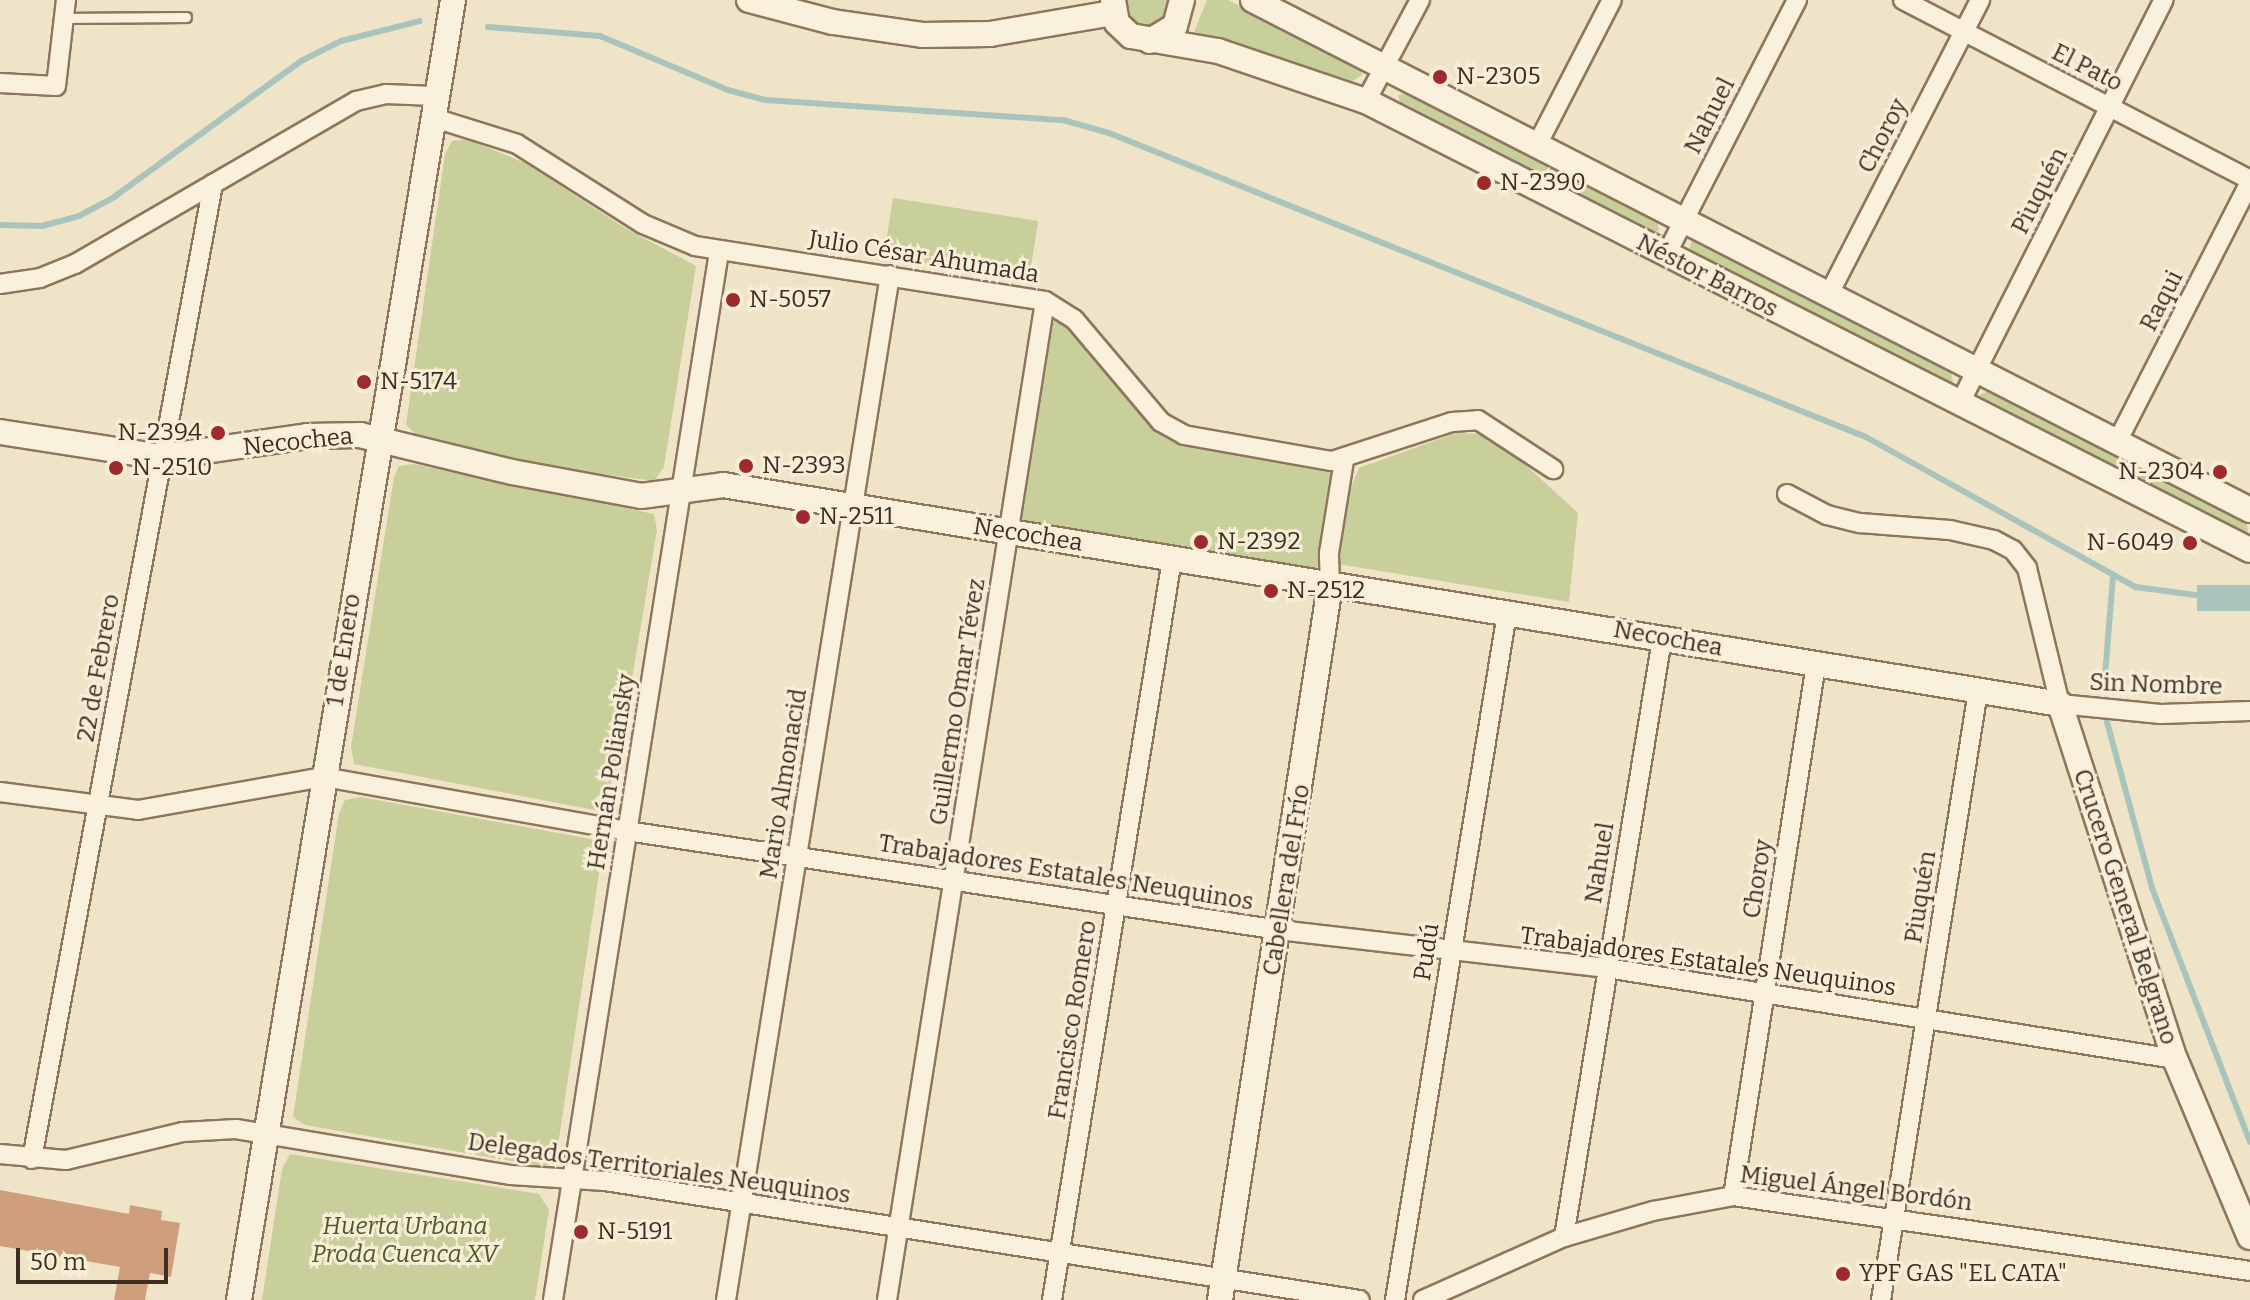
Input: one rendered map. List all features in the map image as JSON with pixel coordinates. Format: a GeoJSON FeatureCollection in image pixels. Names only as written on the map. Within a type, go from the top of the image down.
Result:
{"type":"FeatureCollection","features":[{"type":"Feature","properties":{"kind":"street","name":"1 de Enero"},"geometry":{"type":"LineString","coordinates":[[239,1300],[432,106],[453,0]]}},
{"type":"Feature","properties":{"kind":"street","name":"Néstor Barros"},"geometry":{"type":"LineString","coordinates":[[749,0],[855,27],[933,36],[990,34],[1113,7],[1123,31],[1150,41],[1218,51],[1366,101],[1959,405],[2250,550]]}},
{"type":"Feature","properties":{"kind":"street","name":"Néstor Barros"},"geometry":{"type":"LineString","coordinates":[[1253,0],[2250,510]]}},
{"type":"Feature","properties":{"kind":"street"},"geometry":{"type":"LineString","coordinates":[[1366,101],[1420,0]]}},
{"type":"Feature","properties":{"kind":"street"},"geometry":{"type":"LineString","coordinates":[[1537,145],[1612,0]]}},
{"type":"Feature","properties":{"kind":"street","name":"Nahuel"},"geometry":{"type":"LineString","coordinates":[[1666,255],[1797,0]]}},
{"type":"Feature","properties":{"kind":"street","name":"El Pato"},"geometry":{"type":"LineString","coordinates":[[1903,0],[2250,181]]}},
{"type":"Feature","properties":{"kind":"street","name":"Choroy"},"geometry":{"type":"LineString","coordinates":[[1829,294],[1980,0]]}},
{"type":"Feature","properties":{"kind":"street","name":"Piuquén"},"geometry":{"type":"LineString","coordinates":[[1959,405],[2164,0]]}},
{"type":"Feature","properties":{"kind":"street"},"geometry":{"type":"LineString","coordinates":[[1150,41],[1169,33],[1183,3]]}},
{"type":"Feature","properties":{"kind":"street"},"geometry":{"type":"LineString","coordinates":[[0,83],[56,86],[65,9]]}},
{"type":"Feature","properties":{"kind":"street","name":"Julio César Ahumada"},"geometry":{"type":"LineString","coordinates":[[0,284],[40,278],[75,264],[366,97],[432,106],[505,139],[655,230],[719,252],[890,275],[1045,301],[1081,325],[1168,428],[1194,437],[1344,460],[1470,420],[1493,426],[1553,469]]}},
{"type":"Feature","properties":{"kind":"street","name":"Raqui"},"geometry":{"type":"LineString","coordinates":[[2117,442],[2250,181]]}},
{"type":"Feature","properties":{"kind":"street","name":"22 de Febrero"},"geometry":{"type":"LineString","coordinates":[[32,1159],[213,184]]}},
{"type":"Feature","properties":{"kind":"street","name":"Hernán Poliansky"},"geometry":{"type":"LineString","coordinates":[[553,1300],[719,252]]}},
{"type":"Feature","properties":{"kind":"street","name":"Mario Almonacid"},"geometry":{"type":"LineString","coordinates":[[726,1300],[890,275]]}},
{"type":"Feature","properties":{"kind":"street","name":"Guillermo Omar Tévez"},"geometry":{"type":"LineString","coordinates":[[887,1300],[1045,301]]}},
{"type":"Feature","properties":{"kind":"street","name":"Necochea"},"geometry":{"type":"LineString","coordinates":[[0,432],[162,457],[315,435],[379,437],[498,469],[641,496],[713,484],[2060,704]]}},
{"type":"Feature","properties":{"kind":"street","name":"Cabellera del Frío"},"geometry":{"type":"LineString","coordinates":[[1222,1289],[1330,585],[1329,553],[1344,460]]}},
{"type":"Feature","properties":{"kind":"street","name":"Crucero General Belgrano"},"geometry":{"type":"LineString","coordinates":[[1787,494],[1827,515],[1860,523],[1950,530],[1994,540],[2013,550],[2027,568],[2060,704],[2175,1059],[2250,1237]]}},
{"type":"Feature","properties":{"kind":"street","name":"Francisco Romero"},"geometry":{"type":"LineString","coordinates":[[1052,1300],[1172,559]]}},
{"type":"Feature","properties":{"kind":"street","name":"Pudú"},"geometry":{"type":"LineString","coordinates":[[1395,1300],[1507,613]]}},
{"type":"Feature","properties":{"kind":"street","name":"Nahuel"},"geometry":{"type":"LineString","coordinates":[[1564,1237],[1662,639]]}},
{"type":"Feature","properties":{"kind":"street","name":"Choroy"},"geometry":{"type":"LineString","coordinates":[[1733,1196],[1816,664]]}},
{"type":"Feature","properties":{"kind":"street","name":"Piuquén"},"geometry":{"type":"LineString","coordinates":[[1881,1300],[1978,691]]}},
{"type":"Feature","properties":{"kind":"street","name":"Sin Nombre"},"geometry":{"type":"LineString","coordinates":[[2060,704],[2161,714],[2250,711]]}},
{"type":"Feature","properties":{"kind":"street","name":"Trabajadores Estatales Neuquinos"},"geometry":{"type":"LineString","coordinates":[[0,792],[98,808],[138,810],[324,777],[627,831],[797,857],[1279,930],[1607,968],[2175,1059]]}},
{"type":"Feature","properties":{"kind":"street","name":"Delegados Territoriales Neuquinos"},"geometry":{"type":"LineString","coordinates":[[0,1154],[66,1160],[201,1129],[266,1133],[511,1175],[573,1179],[742,1202],[1059,1252],[1222,1289],[1360,1300]]}},
{"type":"Feature","properties":{"kind":"street","name":"Miguel Ángel Bordón"},"geometry":{"type":"LineString","coordinates":[[1423,1300],[1564,1237],[1653,1211],[1733,1196],[1895,1216],[2250,1271]]}},
{"type":"Feature","properties":{"kind":"lane"},"geometry":{"type":"LineString","coordinates":[[65,9],[186,17]]}},
{"type":"Feature","properties":{"kind":"green space"},"geometry":{"type":"Polygon","coordinates":[[[1123,0],[1172,0],[1164,24],[1141,29],[1128,20],[1123,0]]]}},
{"type":"Feature","properties":{"kind":"green space"},"geometry":{"type":"Polygon","coordinates":[[[1207,0],[1228,0],[1360,68],[1362,75],[1353,81],[1194,32],[1207,0]]]}},
{"type":"Feature","properties":{"kind":"green space"},"geometry":{"type":"Polygon","coordinates":[[[1409,93],[1657,220],[1659,231],[1650,233],[1401,106],[1398,95],[1409,93]]]}},
{"type":"Feature","properties":{"kind":"green space"},"geometry":{"type":"Polygon","coordinates":[[[467,139],[525,163],[625,228],[696,266],[664,467],[654,481],[535,465],[420,438],[406,425],[445,154],[452,141],[467,139]]]}},
{"type":"Feature","properties":{"kind":"green space"},"geometry":{"type":"Polygon","coordinates":[[[893,198],[1038,221],[1029,279],[884,256],[893,198]]]}},
{"type":"Feature","properties":{"kind":"green space"},"geometry":{"type":"Polygon","coordinates":[[[1692,241],[1951,372],[1953,383],[1949,385],[1688,252],[1692,241]]]}},
{"type":"Feature","properties":{"kind":"green space"},"geometry":{"type":"Polygon","coordinates":[[[1064,317],[1167,439],[1334,467],[1317,570],[1017,520],[1050,323],[1064,317]]]}},
{"type":"Feature","properties":{"kind":"green space"},"geometry":{"type":"Polygon","coordinates":[[[1990,391],[2246,520],[2248,531],[2244,534],[1981,403],[1980,394],[1990,391]]]}},
{"type":"Feature","properties":{"kind":"green space"},"geometry":{"type":"Polygon","coordinates":[[[1456,433],[1482,434],[1505,446],[1578,513],[1569,602],[1338,564],[1347,497],[1359,468],[1456,433]]]}},
{"type":"Feature","properties":{"kind":"green space"},"geometry":{"type":"Polygon","coordinates":[[[414,464],[654,514],[657,530],[611,803],[605,812],[354,764],[351,747],[394,477],[399,466],[414,464]]]}},
{"type":"Feature","properties":{"kind":"green space"},"geometry":{"type":"Polygon","coordinates":[[[361,797],[591,839],[603,847],[557,1152],[546,1167],[305,1125],[293,1117],[339,813],[345,800],[361,797]]]}},
{"type":"Feature","properties":{"kind":"green space","name":"Huerta Urbana Proda Cuenca XV"},"geometry":{"type":"Polygon","coordinates":[[[290,1154],[539,1194],[549,1210],[535,1300],[262,1300],[282,1169],[290,1154]]]}},
{"type":"Feature","properties":{"kind":"water"},"geometry":{"type":"Polygon","coordinates":[[[2197,585],[2250,585],[2250,611],[2197,611],[2197,585]]]}},
{"type":"Feature","properties":{"kind":"building"},"geometry":{"type":"Polygon","coordinates":[[[0,1190],[129,1214],[130,1205],[162,1211],[161,1220],[180,1223],[171,1277],[150,1273],[145,1300],[114,1300],[120,1267],[0,1246],[0,1190]]]}},
{"type":"Feature","properties":{"kind":"waterway"},"geometry":{"type":"LineString","coordinates":[[0,225],[42,226],[79,216],[114,197],[301,61],[341,41],[420,21]]}},
{"type":"Feature","properties":{"kind":"waterway"},"geometry":{"type":"LineString","coordinates":[[488,27],[600,36],[728,90],[766,100],[1063,120],[1109,133],[1866,437],[2136,587],[2202,596]]}},
{"type":"Feature","properties":{"kind":"waterway"},"geometry":{"type":"LineString","coordinates":[[2104,688],[2113,577]]}},
{"type":"Feature","properties":{"kind":"waterway"},"geometry":{"type":"LineString","coordinates":[[2107,722],[2152,888],[2250,1142]]}},
{"type":"Feature","properties":{"kind":"place","name":"N-2305"},"geometry":{"type":"Point","coordinates":[1440,77]}},
{"type":"Feature","properties":{"kind":"place","name":"N-2390"},"geometry":{"type":"Point","coordinates":[1484,183]}},
{"type":"Feature","properties":{"kind":"place","name":"N-5057"},"geometry":{"type":"Point","coordinates":[733,300]}},
{"type":"Feature","properties":{"kind":"place","name":"N-5174"},"geometry":{"type":"Point","coordinates":[364,382]}},
{"type":"Feature","properties":{"kind":"place","name":"N-2394"},"geometry":{"type":"Point","coordinates":[218,433]}},
{"type":"Feature","properties":{"kind":"place","name":"N-2393"},"geometry":{"type":"Point","coordinates":[746,466]}},
{"type":"Feature","properties":{"kind":"place","name":"N-2510"},"geometry":{"type":"Point","coordinates":[116,468]}},
{"type":"Feature","properties":{"kind":"place","name":"N-2304"},"geometry":{"type":"Point","coordinates":[2220,472]}},
{"type":"Feature","properties":{"kind":"place","name":"N-2511"},"geometry":{"type":"Point","coordinates":[803,517]}},
{"type":"Feature","properties":{"kind":"place","name":"N-2392"},"geometry":{"type":"Point","coordinates":[1201,542]}},
{"type":"Feature","properties":{"kind":"place","name":"N-6049"},"geometry":{"type":"Point","coordinates":[2190,543]}},
{"type":"Feature","properties":{"kind":"place","name":"N-2512"},"geometry":{"type":"Point","coordinates":[1271,591]}},
{"type":"Feature","properties":{"kind":"place","name":"N-5191"},"geometry":{"type":"Point","coordinates":[581,1232]}},
{"type":"Feature","properties":{"kind":"place","name":"YPF GAS \"EL CATA\""},"geometry":{"type":"Point","coordinates":[1843,1274]}}]}
